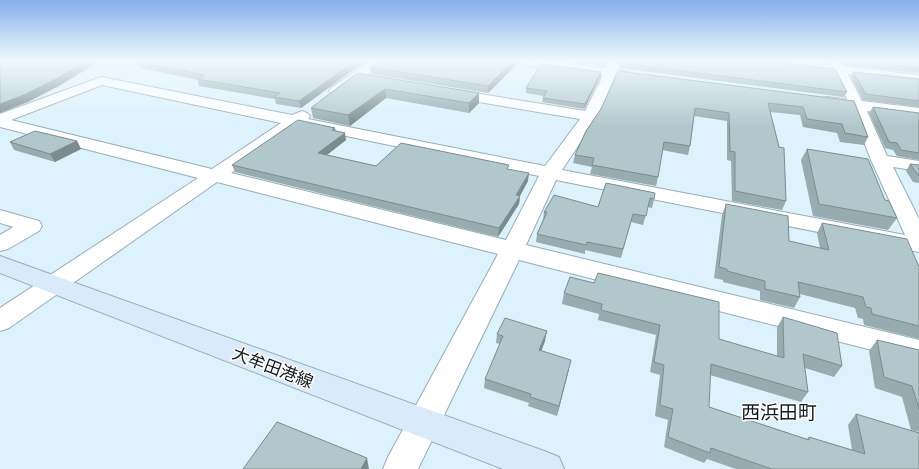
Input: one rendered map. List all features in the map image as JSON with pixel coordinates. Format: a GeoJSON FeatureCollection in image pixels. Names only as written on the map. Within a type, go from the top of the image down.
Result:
{"type":"FeatureCollection","features":[{"type":"Feature","properties":{"kind":"main road","name":"大牟田港線"},"geometry":{"type":"LineString","coordinates":[[0,264],[547,469]]}},
{"type":"Feature","properties":{"kind":"street"},"geometry":{"type":"LineString","coordinates":[[0,120],[94,83]]}},
{"type":"Feature","properties":{"kind":"street"},"geometry":{"type":"LineString","coordinates":[[115,83],[550,173],[919,245]]}},
{"type":"Feature","properties":{"kind":"street"},"geometry":{"type":"LineString","coordinates":[[0,321],[296,121],[347,83]]}},
{"type":"Feature","properties":{"kind":"street"},"geometry":{"type":"LineString","coordinates":[[400,469],[550,173],[590,116],[605,83]]}},
{"type":"Feature","properties":{"kind":"street"},"geometry":{"type":"LineString","coordinates":[[845,83],[857,105],[880,160],[919,241]]}},
{"type":"Feature","properties":{"kind":"street"},"geometry":{"type":"LineString","coordinates":[[433,90],[590,116]]}},
{"type":"Feature","properties":{"kind":"street"},"geometry":{"type":"LineString","coordinates":[[817,100],[919,113]]}},
{"type":"Feature","properties":{"kind":"street"},"geometry":{"type":"LineString","coordinates":[[0,120],[512,250],[919,351]]}},
{"type":"Feature","properties":{"kind":"street"},"geometry":{"type":"LineString","coordinates":[[880,160],[919,166]]}},
{"type":"Feature","properties":{"kind":"street"},"geometry":{"type":"LineString","coordinates":[[0,216],[31,226],[0,244]]}},
{"type":"Feature","properties":{"kind":"building"},"geometry":{"type":"Polygon","coordinates":[[[0,83],[48,83],[24,95],[0,104],[0,83]]]}},
{"type":"Feature","properties":{"kind":"building"},"geometry":{"type":"Polygon","coordinates":[[[220,83],[324,83],[299,101],[274,97],[280,93],[220,83]]]}},
{"type":"Feature","properties":{"kind":"building"},"geometry":{"type":"Polygon","coordinates":[[[344,83],[417,83],[479,93],[469,103],[385,89],[348,115],[311,108],[344,83]]]}},
{"type":"Feature","properties":{"kind":"building"},"geometry":{"type":"Polygon","coordinates":[[[469,83],[491,83],[488,86],[469,83]]]}},
{"type":"Feature","properties":{"kind":"building"},"geometry":{"type":"Polygon","coordinates":[[[529,83],[596,83],[585,104],[543,98],[547,91],[526,88],[529,83]]]}},
{"type":"Feature","properties":{"kind":"building"},"geometry":{"type":"Polygon","coordinates":[[[613,83],[712,83],[854,101],[868,137],[845,133],[842,124],[807,119],[803,107],[768,103],[779,147],[784,148],[786,201],[735,191],[735,152],[730,151],[729,113],[695,108],[690,146],[664,142],[658,177],[592,165],[594,158],[575,155],[586,131],[601,109],[613,83]]]}},
{"type":"Feature","properties":{"kind":"building"},"geometry":{"type":"Polygon","coordinates":[[[776,83],[842,83],[847,92],[776,83]]]}},
{"type":"Feature","properties":{"kind":"building"},"geometry":{"type":"Polygon","coordinates":[[[859,83],[919,83],[919,101],[866,94],[859,83]]]}},
{"type":"Feature","properties":{"kind":"building"},"geometry":{"type":"Polygon","coordinates":[[[873,107],[919,113],[919,153],[901,150],[897,143],[889,142],[873,107]]]}},
{"type":"Feature","properties":{"kind":"building"},"geometry":{"type":"Polygon","coordinates":[[[298,120],[335,128],[332,130],[345,133],[318,153],[376,166],[401,143],[509,165],[507,169],[529,173],[516,195],[520,196],[499,228],[232,165],[298,120]]]}},
{"type":"Feature","properties":{"kind":"building"},"geometry":{"type":"Polygon","coordinates":[[[35,131],[77,141],[50,154],[10,142],[35,131]]]}},
{"type":"Feature","properties":{"kind":"building"},"geometry":{"type":"Polygon","coordinates":[[[807,149],[868,159],[885,200],[889,201],[897,218],[819,204],[807,149]]]}},
{"type":"Feature","properties":{"kind":"building"},"geometry":{"type":"Polygon","coordinates":[[[910,164],[919,165],[919,176],[918,175],[910,164]]]}},
{"type":"Feature","properties":{"kind":"building"},"geometry":{"type":"Polygon","coordinates":[[[606,183],[655,193],[654,199],[650,198],[646,216],[633,214],[623,249],[587,242],[586,245],[537,234],[547,212],[544,212],[554,195],[598,207],[606,183]]]}},
{"type":"Feature","properties":{"kind":"building"},"geometry":{"type":"Polygon","coordinates":[[[726,204],[788,216],[789,241],[829,250],[822,223],[907,239],[919,267],[919,326],[872,314],[871,308],[866,307],[863,297],[798,282],[800,297],[765,289],[765,281],[727,271],[727,269],[719,267],[726,204]]]}},
{"type":"Feature","properties":{"kind":"building"},"geometry":{"type":"Polygon","coordinates":[[[598,273],[719,302],[719,339],[784,358],[783,317],[837,333],[842,366],[803,354],[808,392],[711,364],[709,407],[809,440],[809,437],[865,454],[856,414],[919,433],[919,469],[772,469],[711,448],[710,453],[668,437],[673,409],[660,405],[664,365],[654,362],[660,325],[601,310],[602,304],[564,293],[570,277],[594,283],[598,273]]]}},
{"type":"Feature","properties":{"kind":"building"},"geometry":{"type":"Polygon","coordinates":[[[505,318],[547,331],[539,350],[571,360],[559,406],[530,397],[531,394],[485,379],[503,336],[497,334],[505,318]]]}},
{"type":"Feature","properties":{"kind":"building"},"geometry":{"type":"Polygon","coordinates":[[[877,340],[919,350],[919,409],[912,386],[884,377],[877,340]]]}},
{"type":"Feature","properties":{"kind":"building"},"geometry":{"type":"Polygon","coordinates":[[[277,422],[367,458],[361,469],[243,469],[277,422]]]}},
{"type":"Feature","properties":{"kind":"district","name":"西浜田町"},"geometry":{"type":"Point","coordinates":[779,411]}}]}
